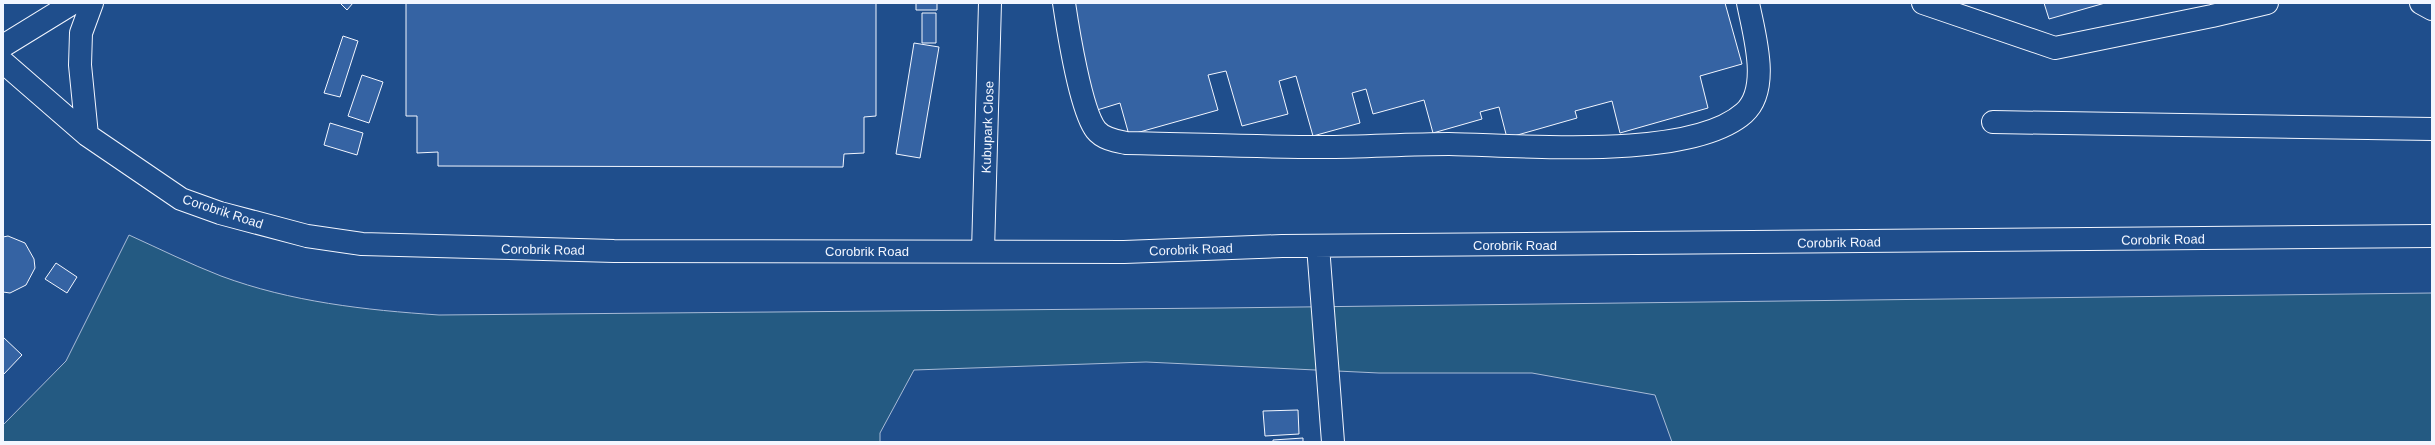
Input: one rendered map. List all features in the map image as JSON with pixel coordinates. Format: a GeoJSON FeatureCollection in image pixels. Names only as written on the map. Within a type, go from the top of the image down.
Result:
{"type":"FeatureCollection","features":[{"type":"Feature","properties":{"kind":"street"},"geometry":{"type":"LineString","coordinates":[[3,46],[73,3]]}},
{"type":"Feature","properties":{"kind":"street"},"geometry":{"type":"LineString","coordinates":[[87,135],[80,65],[81,33],[92,3]]}},
{"type":"Feature","properties":{"kind":"street","name":"Kubupark Close"},"geometry":{"type":"LineString","coordinates":[[983,251],[990,3]]}},
{"type":"Feature","properties":{"kind":"street"},"geometry":{"type":"LineString","coordinates":[[1064,3],[1087,112],[1097,131],[1110,140],[1126,143],[1315,147],[1448,144],[1536,147],[1631,146],[1683,138],[1708,132],[1744,113],[1754,101],[1758,82],[1758,58],[1748,3]]}},
{"type":"Feature","properties":{"kind":"street"},"geometry":{"type":"LineString","coordinates":[[1923,3],[2054,48],[2212,16],[2267,3]]}},
{"type":"Feature","properties":{"kind":"street"},"geometry":{"type":"LineString","coordinates":[[2421,3],[2432,9]]}},
{"type":"Feature","properties":{"kind":"street","name":"Corobrik Road"},"geometry":{"type":"LineString","coordinates":[[3,62],[87,135],[181,199],[220,213],[307,236],[362,244],[614,250],[1124,252],[1318,246],[2432,236]]}},
{"type":"Feature","properties":{"kind":"street"},"geometry":{"type":"LineString","coordinates":[[1992,122],[2432,129]]}},
{"type":"Feature","properties":{"kind":"street"},"geometry":{"type":"LineString","coordinates":[[1318,246],[1333,442]]}},
{"type":"Feature","properties":{"kind":"shaded area"},"geometry":{"type":"Polygon","coordinates":[[[129,235],[221,276],[274,292],[356,307],[439,315],[1220,308],[2432,293],[2432,442],[1672,442],[1655,395],[1532,373],[1379,373],[1146,362],[914,370],[880,433],[880,442],[3,442],[3,425],[66,361],[129,235]]]}},
{"type":"Feature","properties":{"kind":"building"},"geometry":{"type":"Polygon","coordinates":[[[340,3],[353,3],[347,10],[340,3]]]}},
{"type":"Feature","properties":{"kind":"building"},"geometry":{"type":"Polygon","coordinates":[[[406,3],[876,3],[876,116],[864,117],[864,153],[844,154],[843,167],[438,166],[438,152],[417,153],[417,116],[406,116],[406,3]]]}},
{"type":"Feature","properties":{"kind":"building"},"geometry":{"type":"Polygon","coordinates":[[[916,3],[937,3],[937,10],[916,10],[916,3]]]}},
{"type":"Feature","properties":{"kind":"building"},"geometry":{"type":"Polygon","coordinates":[[[1068,3],[1725,3],[1742,64],[1700,76],[1708,108],[1620,133],[1612,101],[1575,111],[1577,118],[1507,138],[1499,107],[1480,112],[1482,119],[1433,133],[1424,100],[1373,114],[1366,89],[1352,93],[1360,123],[1313,136],[1296,76],[1279,81],[1288,114],[1242,126],[1226,71],[1208,75],[1218,110],[1129,135],[1120,103],[1097,110],[1068,3]]]}},
{"type":"Feature","properties":{"kind":"building"},"geometry":{"type":"Polygon","coordinates":[[[2044,3],[2105,3],[2049,19],[2044,3]]]}},
{"type":"Feature","properties":{"kind":"building"},"geometry":{"type":"Polygon","coordinates":[[[922,13],[936,13],[936,43],[922,43],[922,13]]]}},
{"type":"Feature","properties":{"kind":"building"},"geometry":{"type":"Polygon","coordinates":[[[343,36],[358,41],[340,97],[324,93],[343,36]]]}},
{"type":"Feature","properties":{"kind":"building"},"geometry":{"type":"Polygon","coordinates":[[[914,43],[939,47],[920,158],[896,154],[914,43]]]}},
{"type":"Feature","properties":{"kind":"building"},"geometry":{"type":"Polygon","coordinates":[[[362,75],[383,82],[369,123],[348,116],[362,75]]]}},
{"type":"Feature","properties":{"kind":"building"},"geometry":{"type":"Polygon","coordinates":[[[330,123],[363,133],[357,155],[324,145],[330,123]]]}},
{"type":"Feature","properties":{"kind":"building"},"geometry":{"type":"Polygon","coordinates":[[[8,236],[25,243],[34,259],[35,268],[26,285],[10,293],[3,292],[3,237],[8,236]]]}},
{"type":"Feature","properties":{"kind":"building"},"geometry":{"type":"Polygon","coordinates":[[[56,263],[77,277],[67,293],[45,279],[56,263]]]}},
{"type":"Feature","properties":{"kind":"building"},"geometry":{"type":"Polygon","coordinates":[[[3,337],[22,355],[3,375],[3,337]]]}},
{"type":"Feature","properties":{"kind":"building"},"geometry":{"type":"Polygon","coordinates":[[[1298,410],[1299,434],[1265,436],[1263,411],[1298,410]]]}},
{"type":"Feature","properties":{"kind":"building"},"geometry":{"type":"Polygon","coordinates":[[[1303,438],[1303,442],[1273,442],[1273,440],[1303,438]]]}}]}
